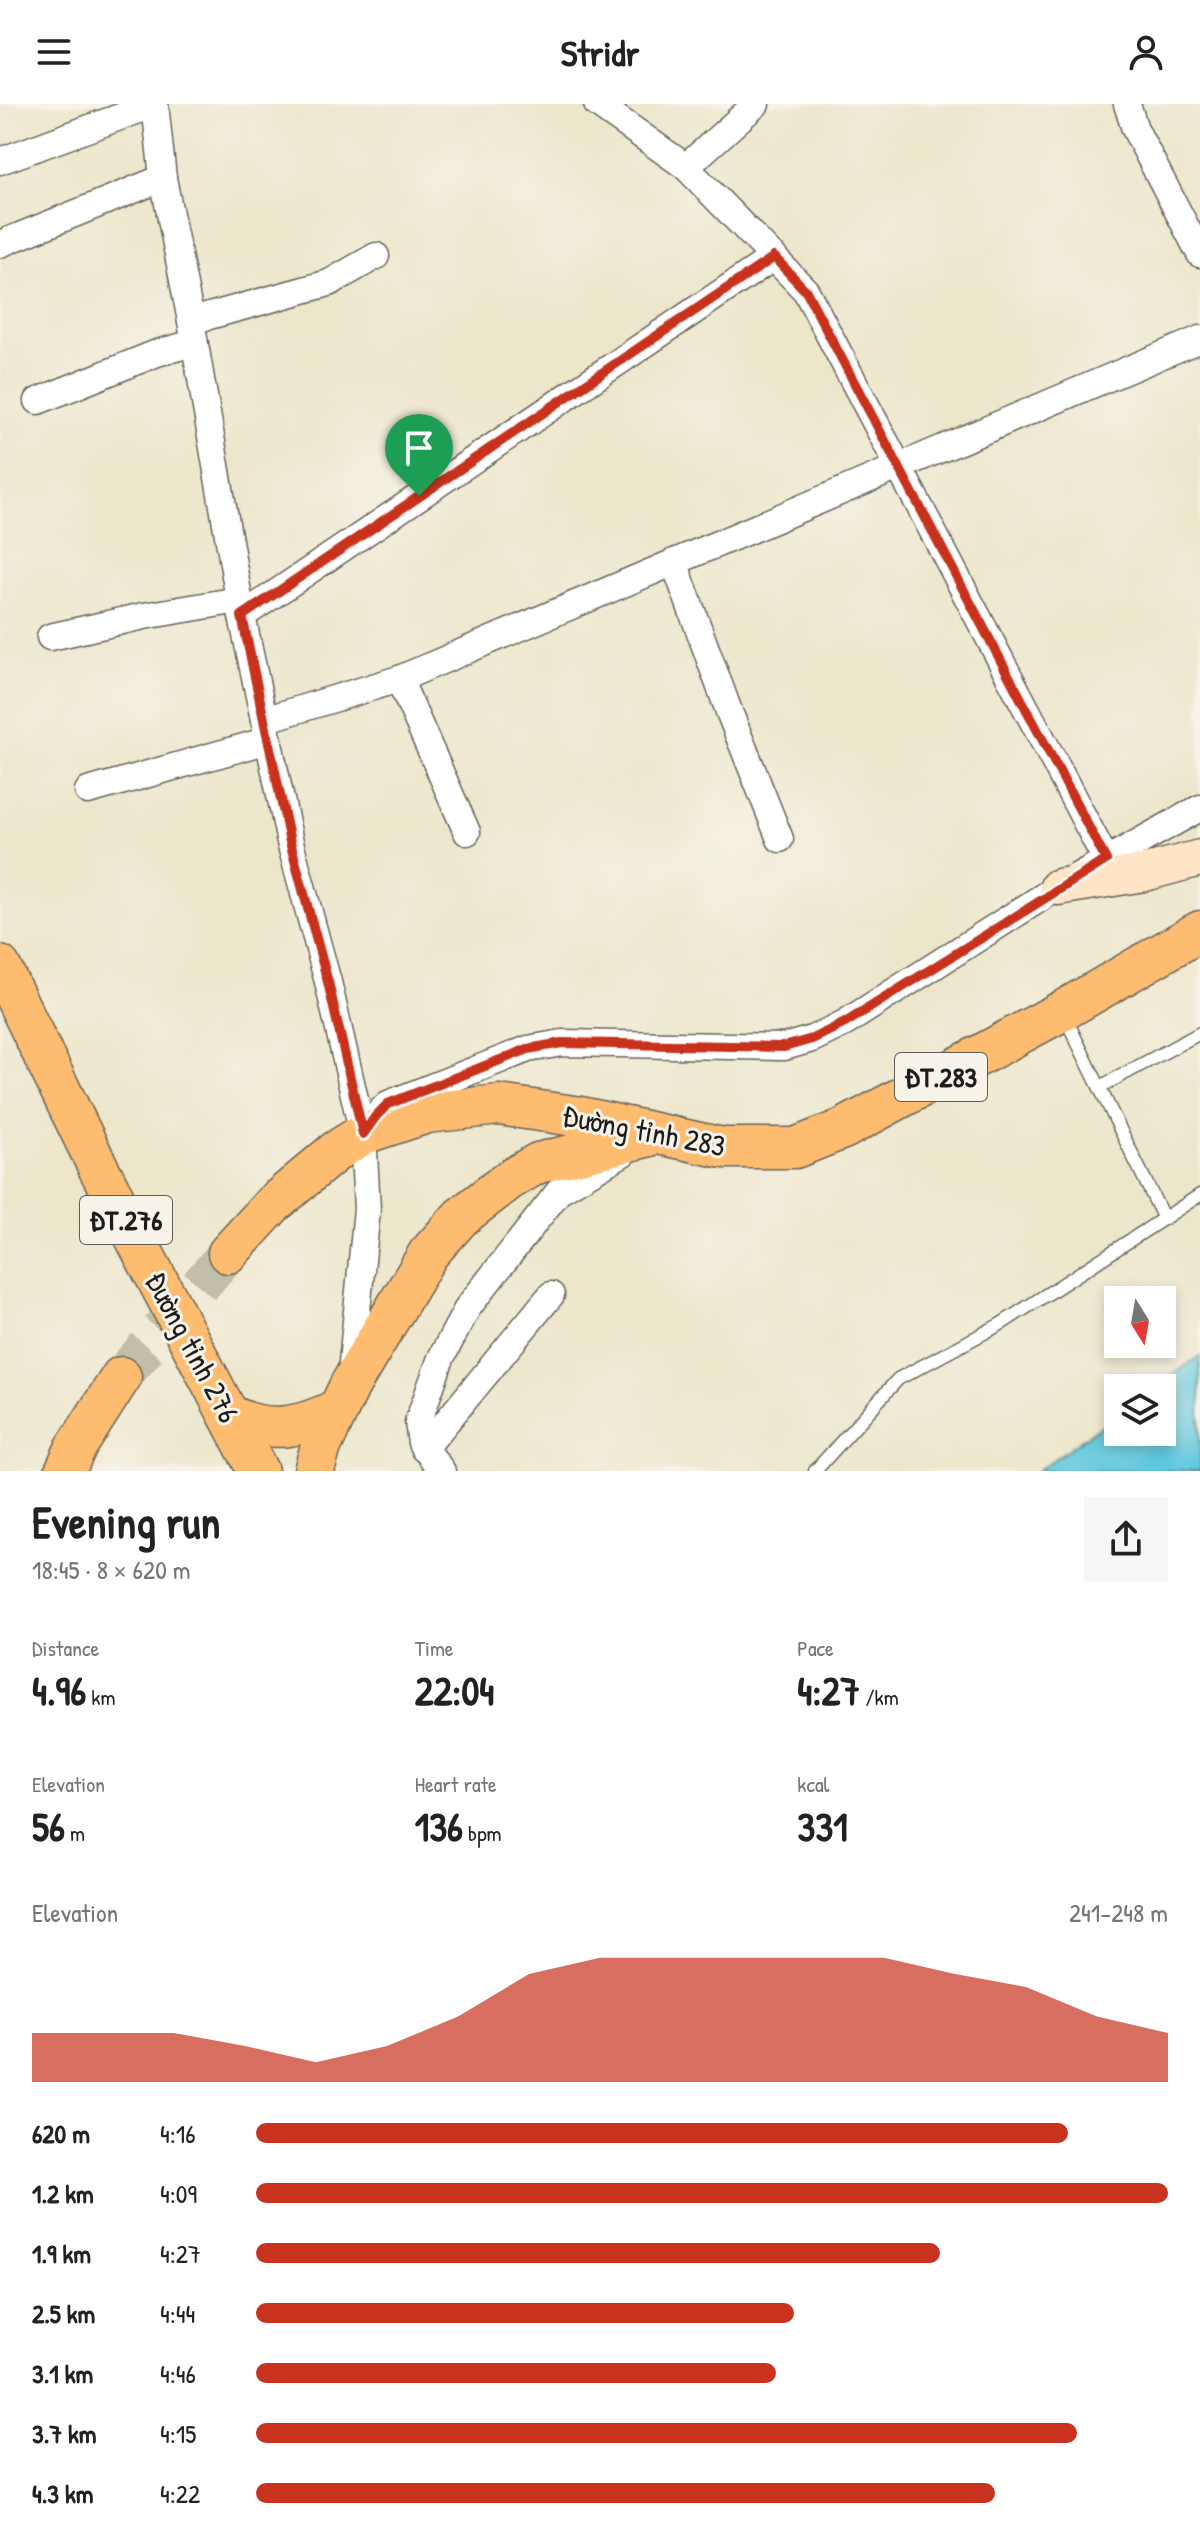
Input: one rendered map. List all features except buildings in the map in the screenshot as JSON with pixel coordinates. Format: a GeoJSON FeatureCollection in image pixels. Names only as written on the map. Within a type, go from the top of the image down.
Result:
{"type":"FeatureCollection","features":[{"type":"Feature","properties":{"kind":"main road"},"geometry":{"type":"LineString","coordinates":[[1058,887],[1144,873],[1200,858]]}},
{"type":"Feature","properties":{"kind":"main road","name":"Đường tỉnh 283"},"geometry":{"type":"LineString","coordinates":[[228,1253],[273,1204],[336,1151],[363,1134],[427,1113],[499,1105],[581,1117],[723,1148],[795,1148],[843,1129],[1062,1011],[1200,931]]}},
{"type":"Feature","properties":{"kind":"main road","name":"Đường tỉnh 276"},"geometry":{"type":"LineString","coordinates":[[0,966],[99,1169],[258,1471]]}},
{"type":"Feature","properties":{"kind":"main road"},"geometry":{"type":"LineString","coordinates":[[314,1471],[344,1397],[428,1254],[461,1217],[509,1180],[538,1163],[662,1133]]}},
{"type":"Feature","properties":{"kind":"main road"},"geometry":{"type":"LineString","coordinates":[[65,1471],[87,1428],[121,1377]]}},
{"type":"Feature","properties":{"kind":"main road"},"geometry":{"type":"LineString","coordinates":[[228,1414],[256,1425],[287,1427],[312,1422],[344,1397]]}},
{"type":"Feature","properties":{"kind":"street"},"geometry":{"type":"LineString","coordinates":[[0,161],[155,104],[163,178],[240,608],[290,842],[328,982],[363,1134],[367,1209],[344,1397]]}},
{"type":"Feature","properties":{"kind":"street"},"geometry":{"type":"LineString","coordinates":[[597,104],[686,167],[806,291],[1106,860]]}},
{"type":"Feature","properties":{"kind":"street"},"geometry":{"type":"LineString","coordinates":[[686,167],[756,104]]}},
{"type":"Feature","properties":{"kind":"street"},"geometry":{"type":"LineString","coordinates":[[1127,104],[1135,129],[1200,254]]}},
{"type":"Feature","properties":{"kind":"street"},"geometry":{"type":"LineString","coordinates":[[0,244],[163,178]]}},
{"type":"Feature","properties":{"kind":"street"},"geometry":{"type":"LineString","coordinates":[[38,401],[157,353],[192,332],[329,283],[376,256]]}},
{"type":"Feature","properties":{"kind":"street"},"geometry":{"type":"LineString","coordinates":[[50,637],[144,616],[240,608],[774,257]]}},
{"type":"Feature","properties":{"kind":"street"},"geometry":{"type":"LineString","coordinates":[[88,791],[267,730],[399,679],[1200,339]]}},
{"type":"Feature","properties":{"kind":"street"},"geometry":{"type":"LineString","coordinates":[[674,562],[780,839]]}},
{"type":"Feature","properties":{"kind":"street"},"geometry":{"type":"LineString","coordinates":[[399,679],[467,832]]}},
{"type":"Feature","properties":{"kind":"street"},"geometry":{"type":"LineString","coordinates":[[363,1134],[388,1104],[528,1049],[562,1043],[784,1047],[812,1039],[845,1023],[1058,887],[1200,808]]}},
{"type":"Feature","properties":{"kind":"street"},"geometry":{"type":"LineString","coordinates":[[442,1471],[424,1449],[418,1433],[422,1407],[441,1358],[468,1307],[560,1190],[662,1133]]}},
{"type":"Feature","properties":{"kind":"street"},"geometry":{"type":"LineString","coordinates":[[424,1449],[551,1295]]}},
{"type":"Feature","properties":{"kind":"lane"},"geometry":{"type":"LineString","coordinates":[[1062,1011],[1164,1219]]}},
{"type":"Feature","properties":{"kind":"lane"},"geometry":{"type":"LineString","coordinates":[[1100,1087],[1200,1033]]}},
{"type":"Feature","properties":{"kind":"lane"},"geometry":{"type":"LineString","coordinates":[[815,1471],[898,1379],[1001,1324],[1200,1195]]}},
{"type":"Feature","properties":{"kind":"water"},"geometry":{"type":"Polygon","coordinates":[[[1200,1356],[1200,1471],[1037,1471],[1104,1424],[1104,1446],[1176,1446],[1174,1374],[1200,1356]]]}},
{"type":"Feature","properties":{"kind":"tunnel"},"geometry":{"type":"LineString","coordinates":[[121,1377],[228,1253]]}},
{"type":"Feature","properties":{"kind":"route"},"geometry":{"type":"LineString","coordinates":[[774,257],[806,291],[1106,860],[1058,887],[845,1023],[812,1039],[784,1047],[562,1043],[528,1049],[388,1104],[363,1134],[328,982],[290,842],[242,616],[419,496],[774,257]]}}]}
